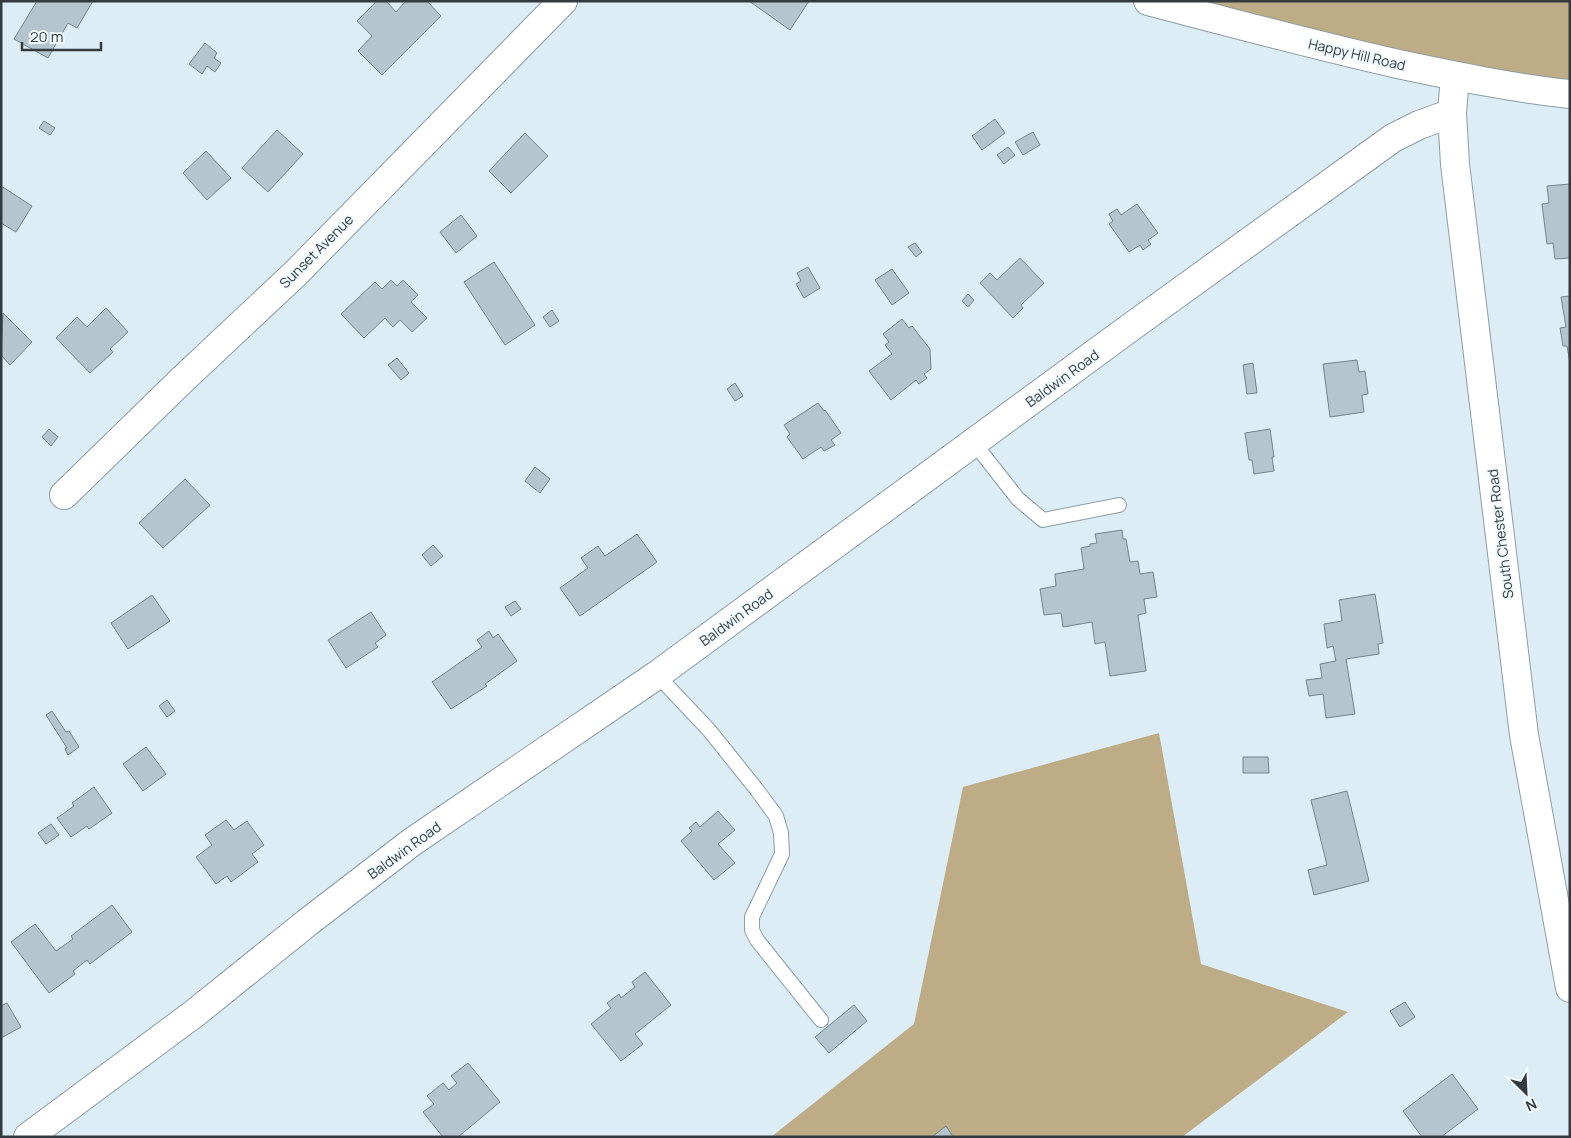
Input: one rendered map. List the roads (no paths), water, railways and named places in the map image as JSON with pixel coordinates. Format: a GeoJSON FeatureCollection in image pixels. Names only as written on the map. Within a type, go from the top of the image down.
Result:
{"type":"FeatureCollection","features":[{"type":"Feature","properties":{"kind":"street","name":"Sunset Avenue"},"geometry":{"type":"LineString","coordinates":[[64,495],[182,380],[296,273],[563,1]]}},
{"type":"Feature","properties":{"kind":"street","name":"Happy Hill Road"},"geometry":{"type":"LineString","coordinates":[[1148,1],[1312,45],[1455,76],[1529,90],[1570,94]]}},
{"type":"Feature","properties":{"kind":"street","name":"South Chester Road"},"geometry":{"type":"LineString","coordinates":[[1455,76],[1452,113],[1455,164],[1524,735],[1570,988]]}},
{"type":"Feature","properties":{"kind":"street","name":"Baldwin Road"},"geometry":{"type":"LineString","coordinates":[[28,1137],[195,1013],[412,842],[657,676],[974,442],[1394,138],[1419,125],[1452,113]]}},
{"type":"Feature","properties":{"kind":"lane"},"geometry":{"type":"LineString","coordinates":[[974,442],[1018,499],[1044,520],[1119,505]]}},
{"type":"Feature","properties":{"kind":"lane"},"geometry":{"type":"LineString","coordinates":[[657,676],[710,730],[776,816],[781,833],[782,854],[752,917],[752,930],[757,940],[821,1020]]}}]}
